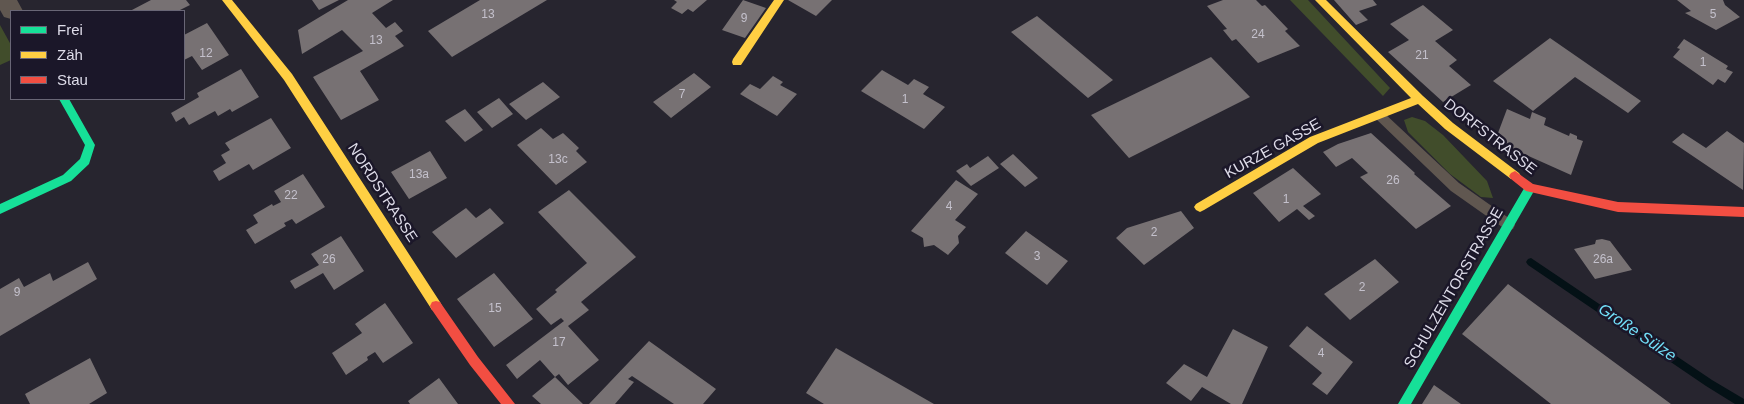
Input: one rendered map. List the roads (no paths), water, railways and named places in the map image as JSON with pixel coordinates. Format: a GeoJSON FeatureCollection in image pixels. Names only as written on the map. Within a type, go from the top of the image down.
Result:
{"type":"FeatureCollection","features":[{"type":"Feature","properties":{"kind":"street","name":"NORDSTRASSE"},"geometry":{"type":"LineString","coordinates":[[227,0],[288,77],[448,325],[509,404]]}},
{"type":"Feature","properties":{"kind":"street"},"geometry":{"type":"LineString","coordinates":[[737,62],[779,0]]}},
{"type":"Feature","properties":{"kind":"street","name":"DORFSTRASSE"},"geometry":{"type":"LineString","coordinates":[[1320,0],[1419,99],[1449,126],[1530,188],[1618,207],[1744,212]]}},
{"type":"Feature","properties":{"kind":"street","name":"KURZE GASSE"},"geometry":{"type":"LineString","coordinates":[[1200,207],[1314,140],[1419,99]]}},
{"type":"Feature","properties":{"kind":"street"},"geometry":{"type":"LineString","coordinates":[[0,209],[67,178],[85,161],[90,153],[90,145],[65,100]]}},
{"type":"Feature","properties":{"kind":"street","name":"SCHULZENTORSTRASSE"},"geometry":{"type":"LineString","coordinates":[[1404,404],[1530,188]]}},
{"type":"Feature","properties":{"kind":"lane"},"geometry":{"type":"LineString","coordinates":[[1379,115],[1455,187],[1509,225]]}},
{"type":"Feature","properties":{"kind":"waterway","name":"Große Sülze"},"geometry":{"type":"LineString","coordinates":[[1531,262],[1709,383],[1744,404]]}}]}
